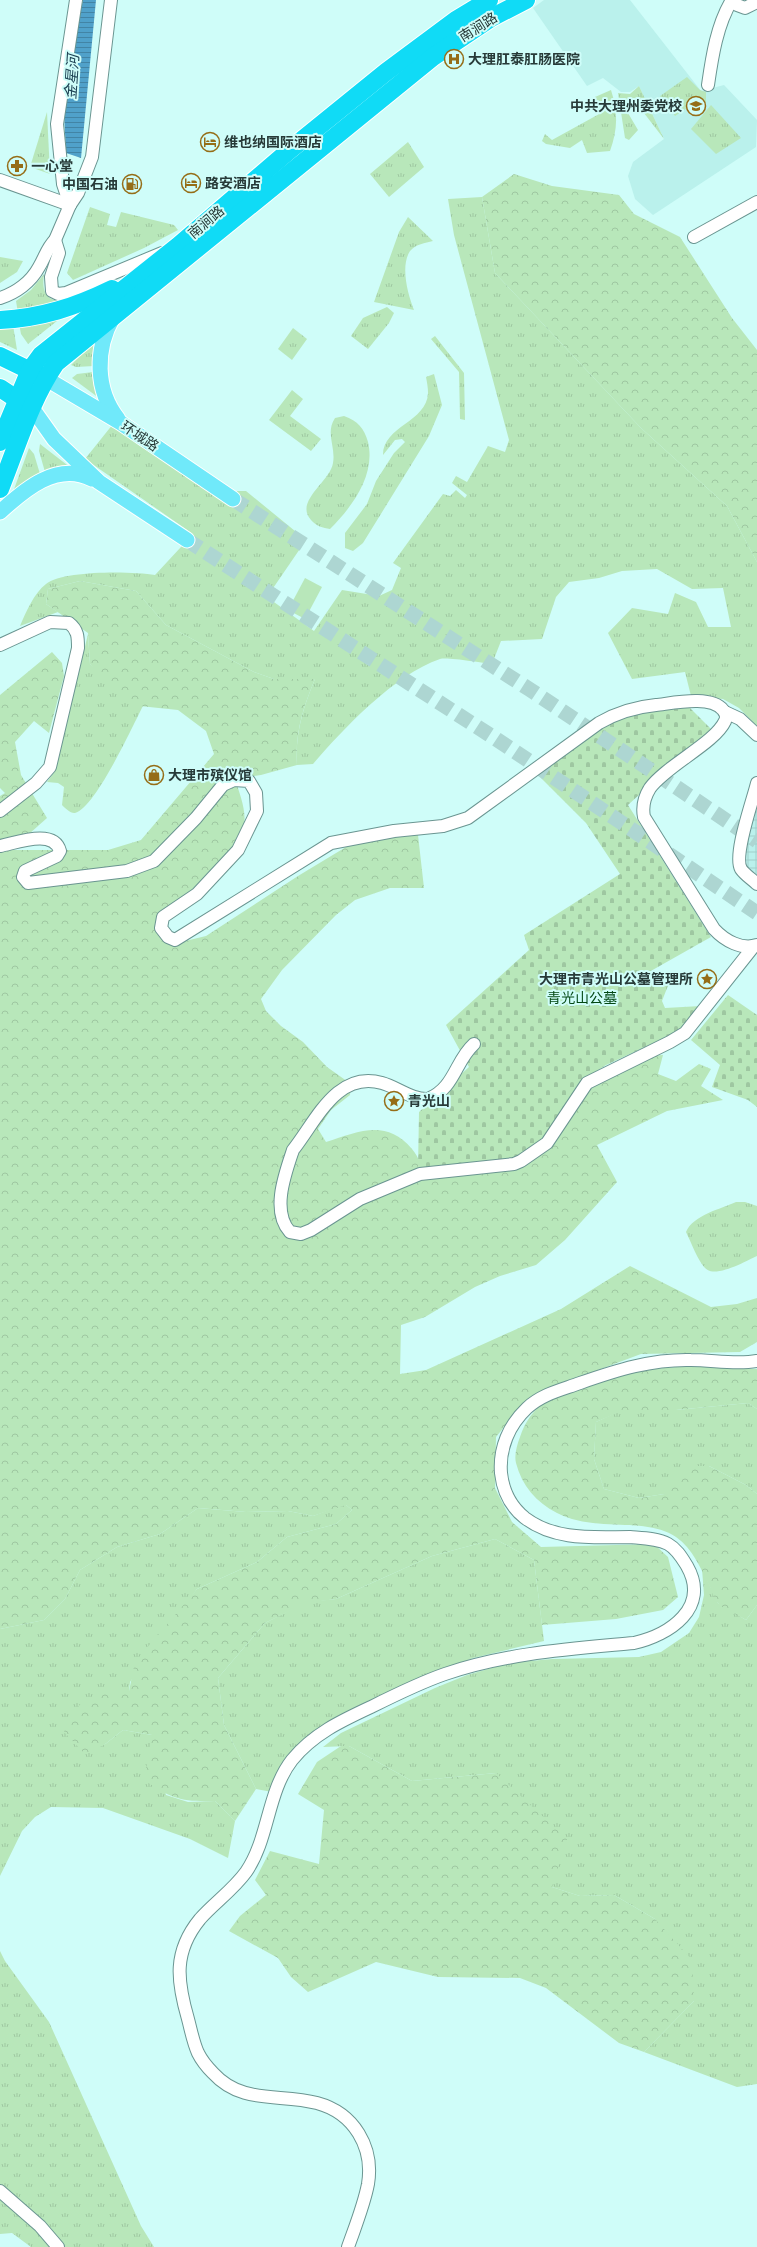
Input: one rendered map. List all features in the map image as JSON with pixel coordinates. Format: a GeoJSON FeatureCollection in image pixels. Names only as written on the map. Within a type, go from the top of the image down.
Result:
{"type":"FeatureCollection","features":[{"type":"Feature","properties":{"kind":"highway","name":"南涧路"},"geometry":{"type":"LineString","coordinates":[[38,374],[56,363],[114,314],[433,57],[491,18],[526,0]]}},
{"type":"Feature","properties":{"kind":"highway","name":"南涧路"},"geometry":{"type":"LineString","coordinates":[[38,374],[41,355],[178,246],[386,72],[485,1]]}},
{"type":"Feature","properties":{"kind":"highway"},"geometry":{"type":"LineString","coordinates":[[0,320],[36,316],[66,309],[142,275]]}},
{"type":"Feature","properties":{"kind":"highway"},"geometry":{"type":"LineString","coordinates":[[0,356],[38,374],[24,404],[0,442]]}},
{"type":"Feature","properties":{"kind":"highway"},"geometry":{"type":"LineString","coordinates":[[0,388],[24,404]]}},
{"type":"Feature","properties":{"kind":"highway"},"geometry":{"type":"LineString","coordinates":[[0,489],[24,404]]}},
{"type":"Feature","properties":{"kind":"main road"},"geometry":{"type":"LineString","coordinates":[[114,314],[102,343],[100,371],[109,404],[121,423]]}},
{"type":"Feature","properties":{"kind":"main road","name":"环城路"},"geometry":{"type":"LineString","coordinates":[[38,374],[121,423],[233,498]]}},
{"type":"Feature","properties":{"kind":"main road"},"geometry":{"type":"LineString","coordinates":[[24,404],[54,439],[99,482],[186,540]]}},
{"type":"Feature","properties":{"kind":"main road"},"geometry":{"type":"LineString","coordinates":[[0,512],[28,488],[50,477],[67,474],[80,474],[99,482]]}},
{"type":"Feature","properties":{"kind":"street"},"geometry":{"type":"LineString","coordinates":[[70,205],[63,184],[57,124],[76,0]]}},
{"type":"Feature","properties":{"kind":"street"},"geometry":{"type":"LineString","coordinates":[[0,298],[17,290],[29,280],[39,267],[47,248],[55,240],[70,205],[78,193],[92,157],[111,0]]}},
{"type":"Feature","properties":{"kind":"street"},"geometry":{"type":"LineString","coordinates":[[708,84],[712,56],[725,12],[732,0],[736,6],[746,8],[757,2]]}},
{"type":"Feature","properties":{"kind":"street"},"geometry":{"type":"LineString","coordinates":[[0,180],[70,205]]}},
{"type":"Feature","properties":{"kind":"street"},"geometry":{"type":"LineString","coordinates":[[694,237],[757,202]]}},
{"type":"Feature","properties":{"kind":"street"},"geometry":{"type":"LineString","coordinates":[[55,240],[59,253],[50,285],[54,293],[60,295],[178,246]]}},
{"type":"Feature","properties":{"kind":"street"},"geometry":{"type":"LineString","coordinates":[[0,645],[55,621],[69,623],[75,629],[78,637],[78,648],[50,767],[36,783],[0,811]]}},
{"type":"Feature","properties":{"kind":"street"},"geometry":{"type":"LineString","coordinates":[[0,846],[39,839],[48,839],[56,843],[60,851],[58,856],[25,871],[23,878],[28,883],[127,872],[154,862],[196,818],[223,785],[234,780],[248,781],[254,788],[257,798],[254,819],[233,857],[197,894],[163,917],[161,928],[168,937],[175,940],[183,937],[215,915],[331,843],[394,831],[443,826],[468,818],[599,723],[621,711],[652,705],[707,701],[717,705],[725,712],[740,719],[757,735]]}},
{"type":"Feature","properties":{"kind":"street"},"geometry":{"type":"LineString","coordinates":[[725,712],[726,721],[717,732],[651,787],[646,796],[643,812],[648,825],[714,930],[724,938],[740,946],[755,946]]}},
{"type":"Feature","properties":{"kind":"street"},"geometry":{"type":"LineString","coordinates":[[757,783],[740,848],[739,861],[741,869],[757,884]]}},
{"type":"Feature","properties":{"kind":"street"},"geometry":{"type":"LineString","coordinates":[[474,1044],[462,1057],[455,1076],[439,1092],[428,1099],[414,1096],[381,1082],[366,1081],[347,1085],[333,1096],[293,1150],[290,1158],[281,1204],[283,1220],[290,1232],[301,1234],[311,1230],[360,1199],[420,1174],[514,1164],[530,1157],[554,1135],[574,1100],[587,1083],[685,1033],[755,946]]}},
{"type":"Feature","properties":{"kind":"street"},"geometry":{"type":"LineString","coordinates":[[348,2247],[367,2187],[369,2176],[367,2154],[361,2136],[350,2122],[333,2108],[312,2102],[249,2095],[231,2088],[214,2075],[197,2050],[181,1997],[178,1971],[183,1950],[200,1920],[248,1868],[284,1775],[298,1754],[323,1731],[425,1681],[446,1674],[494,1661],[536,1652],[634,1643],[649,1640],[677,1624],[688,1611],[693,1595],[691,1575],[680,1555],[669,1545],[641,1538],[557,1534],[535,1525],[515,1509],[504,1487],[501,1463],[506,1438],[524,1411],[538,1400],[554,1391],[644,1364],[679,1360],[757,1361]]}},
{"type":"Feature","properties":{"kind":"street"},"geometry":{"type":"LineString","coordinates":[[0,2191],[40,2226],[58,2247]]}},
{"type":"Feature","properties":{"kind":"shaded area","name":"中共大理州委党校"},"geometry":{"type":"Polygon","coordinates":[[[544,0],[630,0],[701,91],[724,85],[757,120],[756,147],[653,215],[635,199],[628,176],[633,162],[664,139],[639,86],[630,92],[621,92],[603,78],[587,86],[533,8],[544,0]]]}},
{"type":"Feature","properties":{"kind":"shaded area"},"geometry":{"type":"Polygon","coordinates":[[[757,808],[757,875],[747,866],[745,848],[751,819],[757,808]]]}},
{"type":"Feature","properties":{"kind":"green space"},"geometry":{"type":"Polygon","coordinates":[[[687,77],[700,90],[706,92],[706,102],[700,109],[690,106],[675,116],[660,96],[687,77]]]}},
{"type":"Feature","properties":{"kind":"green space"},"geometry":{"type":"Polygon","coordinates":[[[639,86],[664,139],[637,104],[628,113],[638,130],[629,140],[625,138],[618,93],[630,94],[639,86]]]}},
{"type":"Feature","properties":{"kind":"green space"},"geometry":{"type":"Polygon","coordinates":[[[611,90],[616,113],[616,128],[610,151],[587,153],[582,140],[570,148],[546,144],[542,141],[545,134],[552,140],[601,113],[595,97],[611,90]]]}},
{"type":"Feature","properties":{"kind":"green space"},"geometry":{"type":"Polygon","coordinates":[[[711,105],[741,138],[716,154],[691,129],[711,105]]]}},
{"type":"Feature","properties":{"kind":"green space"},"geometry":{"type":"Polygon","coordinates":[[[47,112],[50,174],[30,167],[47,112]]]}},
{"type":"Feature","properties":{"kind":"green space"},"geometry":{"type":"Polygon","coordinates":[[[408,142],[424,167],[389,197],[370,174],[408,142]]]}},
{"type":"Feature","properties":{"kind":"green space"},"geometry":{"type":"Polygon","coordinates":[[[514,174],[552,186],[619,195],[634,214],[680,237],[732,318],[757,350],[757,562],[727,506],[641,428],[495,273],[482,197],[514,174]]]}},
{"type":"Feature","properties":{"kind":"green space"},"geometry":{"type":"Polygon","coordinates":[[[482,197],[495,273],[641,428],[727,506],[757,562],[757,726],[739,708],[723,699],[691,696],[685,672],[632,679],[608,633],[632,608],[668,614],[675,593],[696,602],[708,627],[731,627],[723,588],[692,589],[657,569],[622,571],[599,578],[569,582],[556,597],[542,639],[501,641],[492,664],[457,659],[440,659],[423,666],[405,677],[371,704],[339,735],[313,764],[297,765],[297,742],[307,700],[315,679],[274,679],[254,672],[166,625],[136,591],[80,581],[48,589],[46,604],[58,612],[20,626],[38,592],[46,584],[55,579],[82,574],[115,572],[155,575],[193,534],[85,459],[113,424],[230,503],[237,491],[246,491],[306,540],[267,597],[314,631],[342,590],[379,596],[392,590],[401,568],[393,563],[443,494],[450,496],[456,490],[465,498],[467,495],[452,483],[456,476],[467,482],[488,446],[505,452],[509,440],[454,235],[448,199],[482,197]]]}},
{"type":"Feature","properties":{"kind":"green space"},"geometry":{"type":"Polygon","coordinates":[[[90,207],[110,214],[107,225],[116,227],[121,212],[174,225],[178,230],[144,248],[73,280],[67,273],[90,207]]]}},
{"type":"Feature","properties":{"kind":"green space"},"geometry":{"type":"Polygon","coordinates":[[[408,217],[433,241],[415,247],[410,251],[407,257],[405,272],[406,280],[409,297],[414,310],[374,302],[399,232],[408,217]]]}},
{"type":"Feature","properties":{"kind":"green space"},"geometry":{"type":"Polygon","coordinates":[[[0,257],[23,261],[17,272],[0,283],[0,257]]]}},
{"type":"Feature","properties":{"kind":"green space"},"geometry":{"type":"Polygon","coordinates":[[[44,274],[43,284],[45,292],[50,298],[59,301],[18,313],[16,301],[31,290],[44,274]]]}},
{"type":"Feature","properties":{"kind":"green space"},"geometry":{"type":"Polygon","coordinates":[[[387,307],[394,313],[389,323],[368,349],[351,336],[363,318],[387,307]]]}},
{"type":"Feature","properties":{"kind":"green space"},"geometry":{"type":"Polygon","coordinates":[[[62,317],[28,344],[21,334],[19,323],[62,317]]]}},
{"type":"Feature","properties":{"kind":"green space"},"geometry":{"type":"Polygon","coordinates":[[[0,325],[13,325],[17,350],[0,342],[0,325]]]}},
{"type":"Feature","properties":{"kind":"green space"},"geometry":{"type":"Polygon","coordinates":[[[293,328],[307,339],[292,360],[278,349],[293,328]]]}},
{"type":"Feature","properties":{"kind":"green space"},"geometry":{"type":"Polygon","coordinates":[[[435,336],[464,373],[465,420],[460,419],[459,372],[431,339],[435,336]]]}},
{"type":"Feature","properties":{"kind":"green space"},"geometry":{"type":"Polygon","coordinates":[[[97,339],[94,366],[76,367],[71,365],[97,339]]]}},
{"type":"Feature","properties":{"kind":"green space"},"geometry":{"type":"Polygon","coordinates":[[[93,372],[99,398],[72,378],[77,374],[93,372]]]}},
{"type":"Feature","properties":{"kind":"green space"},"geometry":{"type":"Polygon","coordinates":[[[434,374],[442,405],[429,436],[363,543],[353,551],[345,548],[345,533],[367,504],[376,481],[394,453],[405,442],[402,439],[395,440],[383,455],[385,445],[397,430],[421,411],[426,403],[428,393],[426,377],[434,374]]]}},
{"type":"Feature","properties":{"kind":"green space"},"geometry":{"type":"Polygon","coordinates":[[[292,390],[303,399],[290,416],[321,439],[311,451],[269,420],[292,390]]]}},
{"type":"Feature","properties":{"kind":"green space"},"geometry":{"type":"Polygon","coordinates":[[[344,416],[357,423],[365,433],[370,454],[369,466],[354,501],[330,529],[315,524],[311,520],[307,513],[307,506],[314,492],[326,477],[333,463],[334,457],[331,435],[332,424],[335,418],[344,416]]]}},
{"type":"Feature","properties":{"kind":"green space"},"geometry":{"type":"Polygon","coordinates":[[[40,444],[71,468],[45,472],[39,451],[40,444]]]}},
{"type":"Feature","properties":{"kind":"green space"},"geometry":{"type":"Polygon","coordinates":[[[29,448],[34,454],[40,474],[13,492],[29,448]]]}},
{"type":"Feature","properties":{"kind":"green space"},"geometry":{"type":"Polygon","coordinates":[[[305,578],[322,587],[305,619],[288,610],[305,578]]]}},
{"type":"Feature","properties":{"kind":"green space"},"geometry":{"type":"Polygon","coordinates":[[[80,581],[136,591],[166,625],[254,672],[274,679],[315,679],[301,720],[297,742],[297,765],[261,775],[235,779],[243,804],[245,817],[243,830],[238,844],[230,857],[209,880],[160,917],[177,943],[206,936],[298,876],[346,847],[382,838],[418,835],[424,888],[390,888],[355,900],[336,915],[282,970],[261,999],[266,1011],[281,1026],[303,1042],[327,1067],[351,1084],[350,1095],[331,1110],[318,1129],[326,1142],[371,1130],[392,1133],[402,1139],[412,1149],[428,1179],[463,1173],[554,1136],[599,1078],[644,1056],[663,1055],[658,1074],[676,1081],[699,1064],[711,1069],[701,1086],[723,1100],[667,1111],[597,1145],[617,1182],[565,1240],[536,1265],[500,1276],[475,1287],[425,1317],[401,1325],[400,1374],[426,1370],[561,1309],[630,1266],[711,1307],[737,1304],[757,1298],[757,1342],[740,1352],[641,1354],[563,1383],[521,1406],[496,1437],[495,1488],[512,1522],[541,1547],[654,1544],[668,1557],[678,1597],[663,1610],[616,1619],[542,1625],[534,1560],[495,1539],[432,1556],[336,1599],[306,1603],[265,1623],[218,1678],[224,1725],[256,1789],[235,1821],[215,1801],[194,1801],[178,1798],[162,1791],[144,1780],[152,1735],[123,1730],[104,1745],[85,1754],[64,1732],[69,1715],[84,1701],[106,1690],[129,1691],[135,1662],[197,1589],[257,1562],[287,1537],[336,1524],[352,1510],[346,1505],[313,1516],[288,1511],[246,1512],[198,1508],[160,1534],[117,1547],[80,1570],[65,1599],[44,1620],[0,1629],[0,796],[5,793],[0,788],[0,695],[52,652],[62,663],[64,676],[49,733],[34,721],[15,742],[21,775],[47,818],[11,850],[108,850],[141,840],[214,754],[206,731],[178,710],[130,705],[90,664],[88,633],[46,604],[48,589],[80,581]]]}},
{"type":"Feature","properties":{"kind":"green space"},"geometry":{"type":"Polygon","coordinates":[[[88,634],[90,664],[143,706],[103,782],[84,808],[72,813],[62,805],[64,787],[58,783],[47,782],[55,771],[88,634]]]}},
{"type":"Feature","properties":{"kind":"green space","name":"青光山公墓"},"geometry":{"type":"Polygon","coordinates":[[[689,707],[711,729],[628,805],[711,937],[649,972],[669,983],[662,1001],[665,1008],[701,1006],[682,1030],[606,1065],[589,1076],[559,1126],[532,1152],[506,1163],[418,1168],[419,1112],[469,1067],[446,1025],[529,950],[524,935],[620,874],[586,823],[537,774],[586,737],[631,711],[689,707]]]}},
{"type":"Feature","properties":{"kind":"green space"},"geometry":{"type":"Polygon","coordinates":[[[728,995],[757,1015],[757,1107],[748,1100],[712,1087],[720,1065],[691,1040],[728,995]]]}},
{"type":"Feature","properties":{"kind":"green space"},"geometry":{"type":"Polygon","coordinates":[[[736,1202],[745,1202],[757,1206],[757,1256],[731,1268],[710,1271],[705,1268],[700,1261],[686,1232],[695,1221],[701,1217],[736,1202]]]}},
{"type":"Feature","properties":{"kind":"green space"},"geometry":{"type":"Polygon","coordinates":[[[686,1366],[757,1369],[757,1409],[748,1403],[676,1410],[624,1410],[596,1422],[594,1459],[604,1489],[639,1498],[664,1494],[685,1466],[709,1466],[746,1485],[757,1494],[757,1605],[746,1620],[721,1606],[714,1597],[692,1553],[676,1537],[664,1531],[650,1527],[587,1522],[572,1519],[557,1513],[549,1509],[536,1498],[526,1486],[516,1463],[515,1457],[517,1447],[524,1426],[537,1408],[550,1398],[626,1374],[686,1366]]]}},
{"type":"Feature","properties":{"kind":"green space"},"geometry":{"type":"Polygon","coordinates":[[[748,1403],[757,1409],[757,1494],[746,1485],[709,1466],[664,1494],[639,1498],[604,1489],[594,1459],[596,1422],[624,1409],[676,1410],[748,1403]]]}},
{"type":"Feature","properties":{"kind":"green space"},"geometry":{"type":"Polygon","coordinates":[[[345,1504],[352,1510],[336,1524],[287,1537],[257,1562],[197,1589],[130,1682],[129,1691],[104,1745],[123,1730],[152,1735],[166,1795],[188,1802],[215,1801],[235,1821],[228,1858],[190,1839],[103,1808],[51,1807],[35,1817],[22,1831],[0,1876],[0,1629],[44,1620],[65,1599],[80,1570],[117,1547],[160,1534],[198,1508],[246,1512],[288,1511],[313,1516],[345,1504]]]}},
{"type":"Feature","properties":{"kind":"green space"},"geometry":{"type":"Polygon","coordinates":[[[495,1539],[534,1560],[544,1641],[473,1658],[443,1670],[328,1723],[272,1792],[256,1789],[224,1725],[218,1678],[265,1623],[306,1602],[336,1599],[432,1556],[495,1539]]]}},
{"type":"Feature","properties":{"kind":"green space"},"geometry":{"type":"Polygon","coordinates":[[[702,1569],[718,1603],[746,1620],[757,1605],[757,2084],[737,2087],[644,2052],[694,2001],[655,1919],[614,1895],[580,1896],[552,1887],[496,1773],[412,1781],[349,1746],[323,1747],[341,1733],[435,1688],[467,1675],[509,1663],[552,1659],[639,1657],[661,1652],[689,1633],[699,1617],[704,1595],[702,1569]]]}},
{"type":"Feature","properties":{"kind":"green space"},"geometry":{"type":"Polygon","coordinates":[[[341,1746],[349,1746],[412,1781],[496,1773],[567,1839],[552,1887],[580,1896],[614,1895],[655,1919],[692,1960],[694,2001],[644,2052],[619,2043],[546,1988],[520,1978],[438,1977],[376,1962],[308,1992],[291,1977],[278,1958],[229,1931],[240,1916],[266,1895],[255,1880],[270,1851],[319,1864],[324,1810],[298,1794],[317,1762],[341,1746]]]}},
{"type":"Feature","properties":{"kind":"green space"},"geometry":{"type":"Polygon","coordinates":[[[0,1951],[5,1961],[49,2022],[141,2226],[154,2247],[31,2247],[12,2233],[0,2234],[0,1951]]]}},
{"type":"Feature","properties":{"kind":"water","name":"金星河"},"geometry":{"type":"Polygon","coordinates":[[[83,0],[96,0],[81,158],[66,153],[64,113],[75,34],[83,0]]]}},
{"type":"Feature","properties":{"kind":"tunnel"},"geometry":{"type":"LineString","coordinates":[[233,499],[529,689],[757,841]]}},
{"type":"Feature","properties":{"kind":"tunnel"},"geometry":{"type":"LineString","coordinates":[[187,540],[496,739],[757,913]]}},
{"type":"Feature","properties":{"kind":"place","name":"大理肛泰肛肠医院"},"geometry":{"type":"Point","coordinates":[454,59]}},
{"type":"Feature","properties":{"kind":"place","name":"中共大理州委党校"},"geometry":{"type":"Point","coordinates":[696,106]}},
{"type":"Feature","properties":{"kind":"place","name":"维也纳国际酒店"},"geometry":{"type":"Point","coordinates":[210,142]}},
{"type":"Feature","properties":{"kind":"place","name":"一心堂"},"geometry":{"type":"Point","coordinates":[17,166]}},
{"type":"Feature","properties":{"kind":"place","name":"路安酒店"},"geometry":{"type":"Point","coordinates":[191,183]}},
{"type":"Feature","properties":{"kind":"place","name":"中国石油"},"geometry":{"type":"Point","coordinates":[132,184]}},
{"type":"Feature","properties":{"kind":"place","name":"大理市殡仪馆"},"geometry":{"type":"Point","coordinates":[154,775]}},
{"type":"Feature","properties":{"kind":"place","name":"大理市青光山公墓管理所"},"geometry":{"type":"Point","coordinates":[707,979]}},
{"type":"Feature","properties":{"kind":"place","name":"青光山"},"geometry":{"type":"Point","coordinates":[394,1101]}}]}
